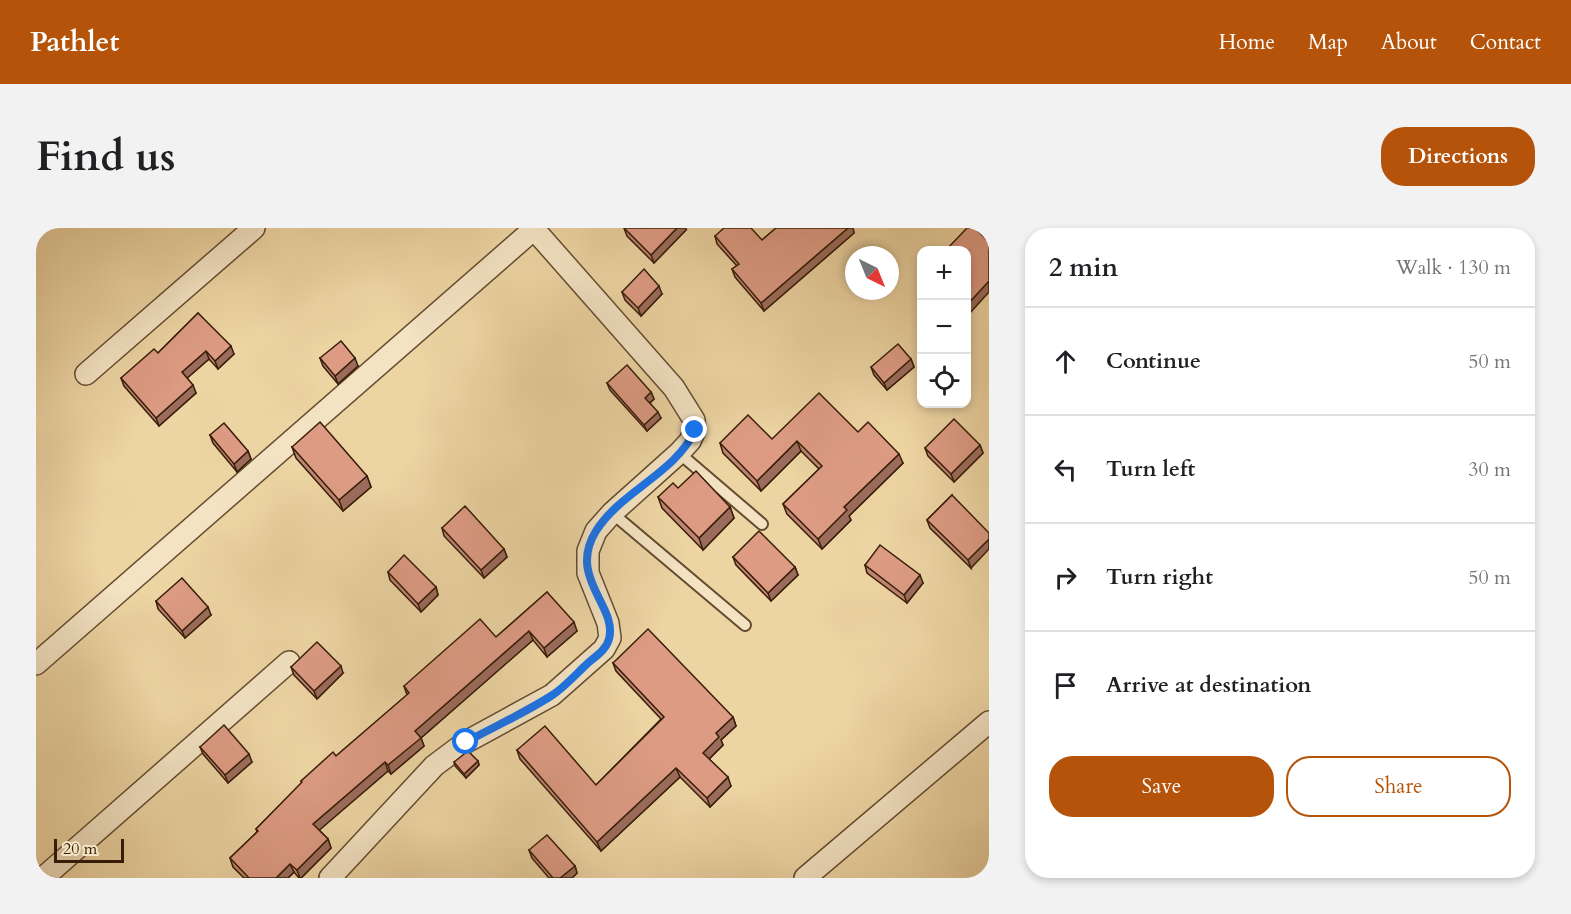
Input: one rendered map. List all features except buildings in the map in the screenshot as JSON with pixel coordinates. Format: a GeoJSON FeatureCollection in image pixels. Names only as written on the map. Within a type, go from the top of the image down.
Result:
{"type":"FeatureCollection","features":[{"type":"Feature","properties":{"kind":"street"},"geometry":{"type":"LineString","coordinates":[[86,374],[254,228]]}},
{"type":"Feature","properties":{"kind":"street"},"geometry":{"type":"LineString","coordinates":[[36,664],[534,229],[674,388],[694,420],[695,430],[690,441],[679,453],[612,513],[596,531],[588,551],[588,573],[608,623],[610,638],[604,649],[552,695],[466,742],[434,766],[330,878]]}},
{"type":"Feature","properties":{"kind":"street"},"geometry":{"type":"LineString","coordinates":[[43,878],[289,662]]}},
{"type":"Feature","properties":{"kind":"street"},"geometry":{"type":"LineString","coordinates":[[805,878],[989,722]]}},
{"type":"Feature","properties":{"kind":"lane"},"geometry":{"type":"LineString","coordinates":[[679,453],[762,524]]}},
{"type":"Feature","properties":{"kind":"lane"},"geometry":{"type":"LineString","coordinates":[[612,513],[745,625]]}},
{"type":"Feature","properties":{"kind":"route"},"geometry":{"type":"LineString","coordinates":[[466,742],[552,695],[604,649],[610,638],[608,623],[588,573],[588,551],[596,531],[612,513],[679,453],[690,441],[695,430]]}}]}
